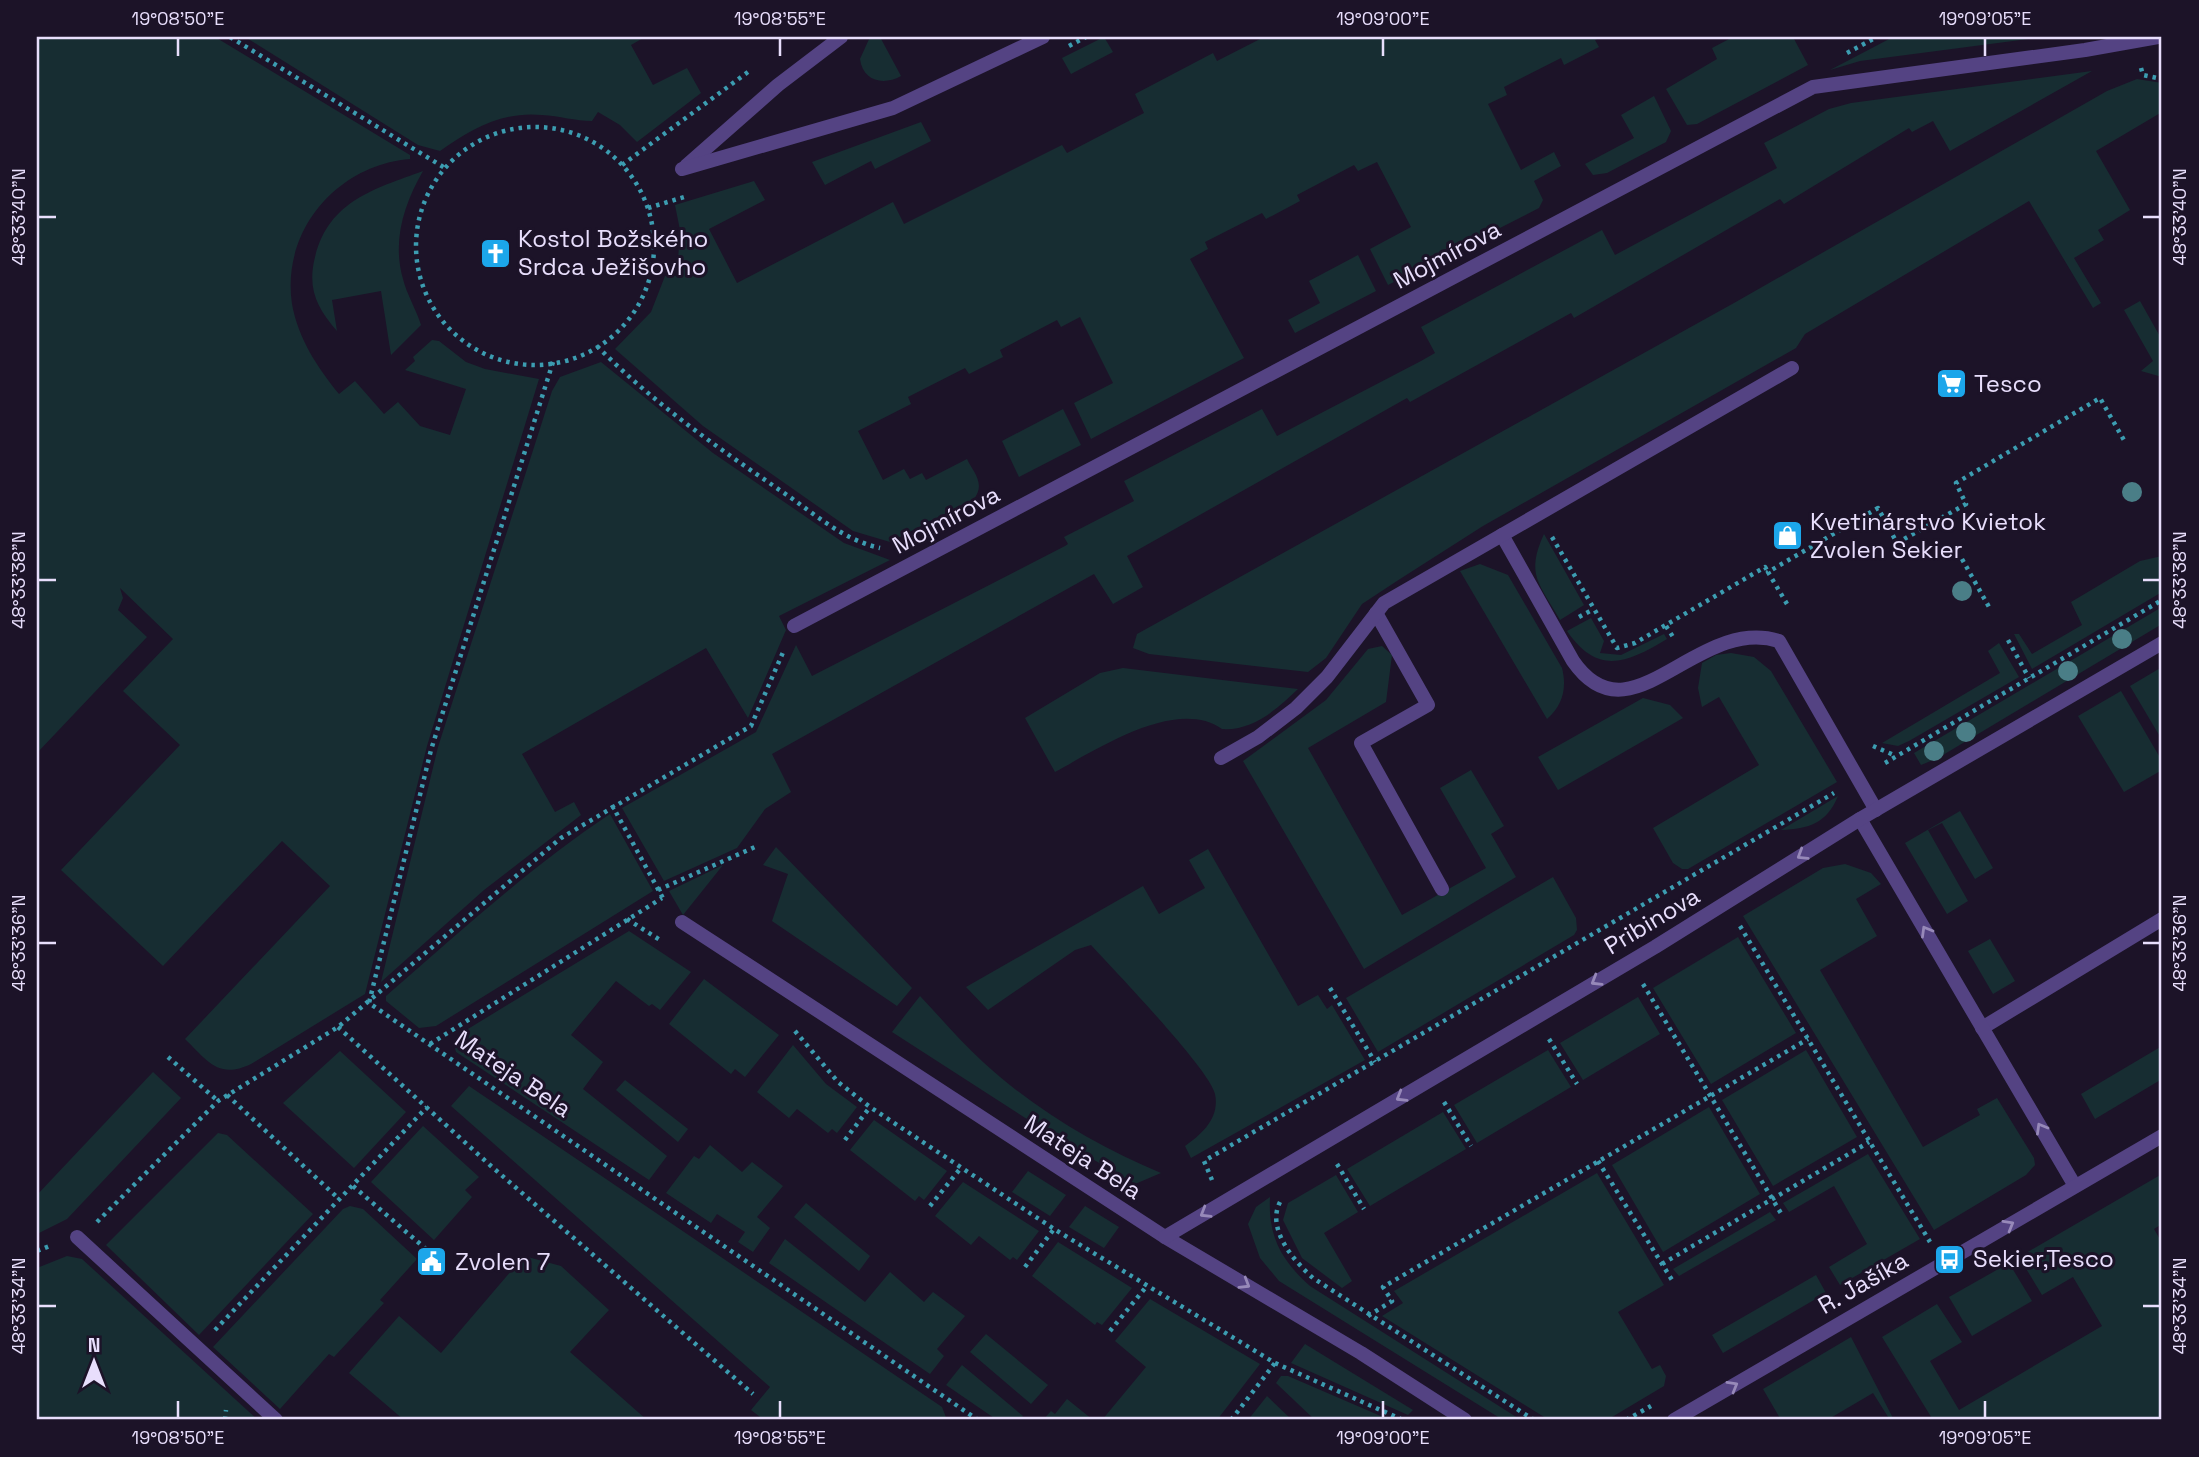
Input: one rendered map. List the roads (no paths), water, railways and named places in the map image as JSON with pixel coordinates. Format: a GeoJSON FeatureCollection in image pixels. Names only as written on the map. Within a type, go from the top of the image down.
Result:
{"type":"FeatureCollection","features":[{"type":"Feature","properties":{"kind":"street"},"geometry":{"type":"LineString","coordinates":[[841,37],[778,85],[682,169],[893,108],[1043,37]]}},
{"type":"Feature","properties":{"kind":"street","name":"Mojmírova"},"geometry":{"type":"LineString","coordinates":[[794,626],[1813,87],[2085,50],[2158,37]]}},
{"type":"Feature","properties":{"kind":"street"},"geometry":{"type":"LineString","coordinates":[[1222,758],[1258,737],[1296,708],[1327,677],[1384,603],[1792,368]]}},
{"type":"Feature","properties":{"kind":"street"},"geometry":{"type":"LineString","coordinates":[[1502,535],[1573,661],[1587,681],[1604,689],[1623,692],[1642,686],[1724,641],[1762,636],[1779,641],[1876,810]]}},
{"type":"Feature","properties":{"kind":"street"},"geometry":{"type":"LineString","coordinates":[[1376,613],[1428,705],[1361,743],[1442,889]]}},
{"type":"Feature","properties":{"kind":"street","name":"Pribinova"},"geometry":{"type":"LineString","coordinates":[[1165,1237],[1655,947],[1860,819],[2162,643]]}},
{"type":"Feature","properties":{"kind":"street"},"geometry":{"type":"LineString","coordinates":[[1860,819],[2075,1186]]}},
{"type":"Feature","properties":{"kind":"street"},"geometry":{"type":"LineString","coordinates":[[1982,1028],[2162,919]]}},
{"type":"Feature","properties":{"kind":"street","name":"Mateja Bela"},"geometry":{"type":"LineString","coordinates":[[682,922],[1165,1237],[1361,1353],[1465,1420]]}},
{"type":"Feature","properties":{"kind":"street","name":"R. Jašíka"},"geometry":{"type":"LineString","coordinates":[[1674,1420],[2162,1136]]}},
{"type":"Feature","properties":{"kind":"street"},"geometry":{"type":"LineString","coordinates":[[76,1237],[276,1420]]}},
{"type":"Feature","properties":{"kind":"place","name":"Kostol Božského Srdca Ježišovho"},"geometry":{"type":"Point","coordinates":[495,253]}},
{"type":"Feature","properties":{"kind":"place","name":"Tesco"},"geometry":{"type":"Point","coordinates":[1951,384]}},
{"type":"Feature","properties":{"kind":"place","name":"Kvetinárstvo Kvietok Zvolen Sekier"},"geometry":{"type":"Point","coordinates":[1787,536]}},
{"type":"Feature","properties":{"kind":"place","name":"Sekier,Tesco"},"geometry":{"type":"Point","coordinates":[1950,1259]}},
{"type":"Feature","properties":{"kind":"place","name":"Zvolen 7"},"geometry":{"type":"Point","coordinates":[432,1262]}}]}
